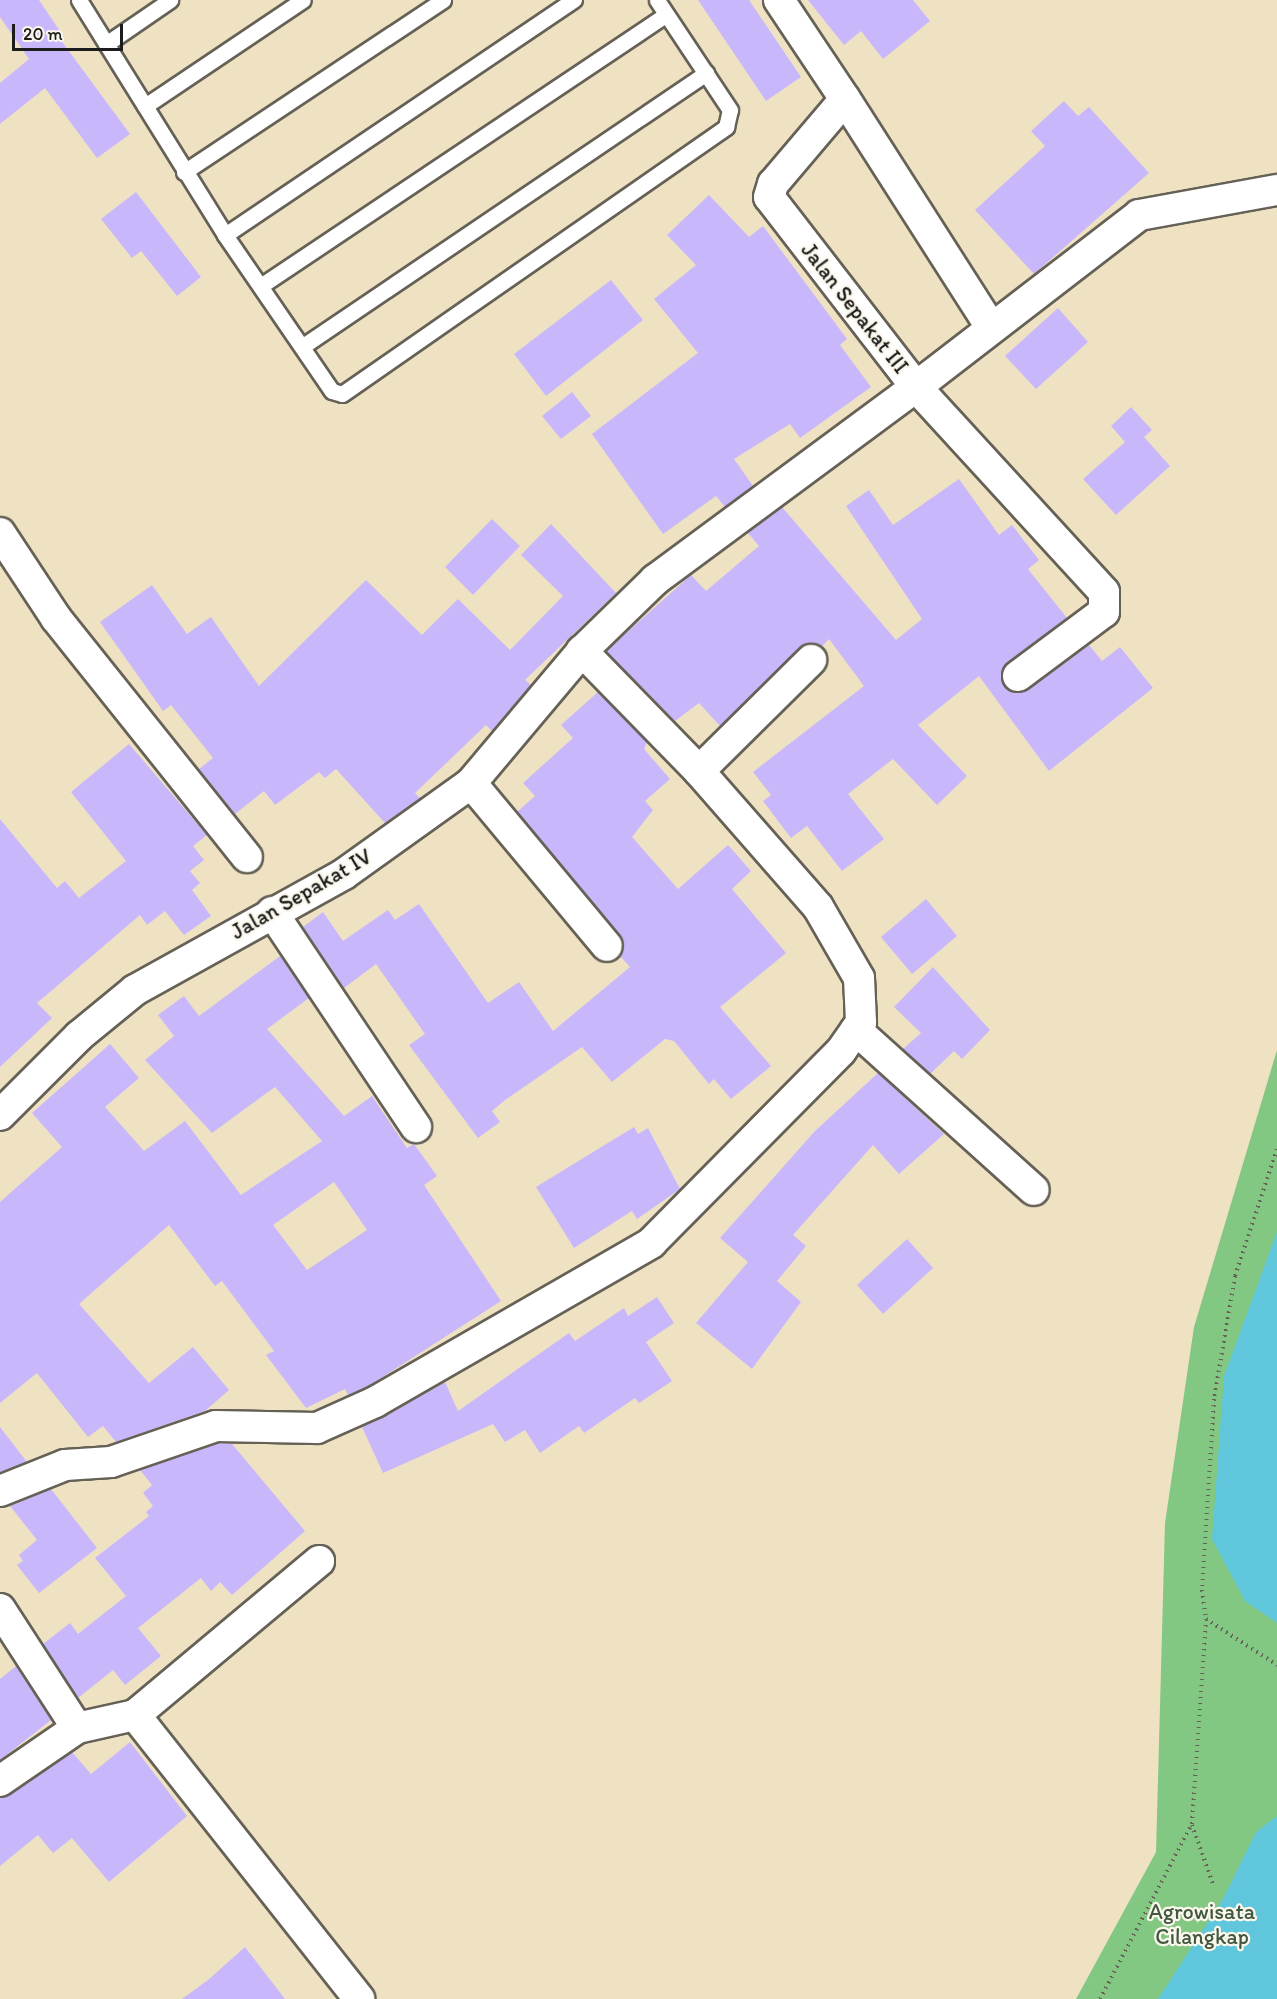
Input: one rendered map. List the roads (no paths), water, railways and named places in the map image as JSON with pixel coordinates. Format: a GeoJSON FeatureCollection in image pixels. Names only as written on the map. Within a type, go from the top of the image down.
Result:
{"type":"FeatureCollection","features":[{"type":"Feature","properties":{"kind":"street"},"geometry":{"type":"LineString","coordinates":[[779,0],[990,326]]}},
{"type":"Feature","properties":{"kind":"street","name":"Jalan Sepakat III"},"geometry":{"type":"LineString","coordinates":[[582,651],[655,580],[916,387],[770,197],[773,184],[845,99]]}},
{"type":"Feature","properties":{"kind":"street"},"geometry":{"type":"LineString","coordinates":[[1018,676],[1104,612],[1104,592],[916,387],[990,326],[1139,214],[1277,190]]}},
{"type":"Feature","properties":{"kind":"street"},"geometry":{"type":"LineString","coordinates":[[0,533],[56,618],[247,857]]}},
{"type":"Feature","properties":{"kind":"street"},"geometry":{"type":"LineString","coordinates":[[0,1491],[65,1465],[111,1462],[216,1426],[318,1428],[375,1402],[651,1243],[841,1051],[861,1022],[859,978],[818,907],[699,771],[582,651]]}},
{"type":"Feature","properties":{"kind":"street","name":"Jalan Sepakat IV"},"geometry":{"type":"LineString","coordinates":[[0,1115],[79,1036],[135,990],[344,874],[471,783],[582,651]]}},
{"type":"Feature","properties":{"kind":"street"},"geometry":{"type":"LineString","coordinates":[[699,771],[811,660]]}},
{"type":"Feature","properties":{"kind":"street"},"geometry":{"type":"LineString","coordinates":[[471,783],[607,946]]}},
{"type":"Feature","properties":{"kind":"street"},"geometry":{"type":"LineString","coordinates":[[272,912],[416,1127]]}},
{"type":"Feature","properties":{"kind":"street"},"geometry":{"type":"LineString","coordinates":[[855,1030],[1034,1190]]}},
{"type":"Feature","properties":{"kind":"street"},"geometry":{"type":"LineString","coordinates":[[0,1781],[77,1728],[135,1715],[319,1561]]}},
{"type":"Feature","properties":{"kind":"street"},"geometry":{"type":"LineString","coordinates":[[0,1609],[77,1728]]}},
{"type":"Feature","properties":{"kind":"street"},"geometry":{"type":"LineString","coordinates":[[135,1715],[359,1999]]}},
{"type":"Feature","properties":{"kind":"lane"},"geometry":{"type":"LineString","coordinates":[[80,0],[184,172],[332,391],[351,392],[726,128],[730,110],[657,0]]}},
{"type":"Feature","properties":{"kind":"lane"},"geometry":{"type":"LineString","coordinates":[[106,44],[170,0]]}},
{"type":"Feature","properties":{"kind":"lane"},"geometry":{"type":"LineString","coordinates":[[145,106],[303,0]]}},
{"type":"Feature","properties":{"kind":"lane"},"geometry":{"type":"LineString","coordinates":[[184,172],[443,0]]}},
{"type":"Feature","properties":{"kind":"lane"},"geometry":{"type":"LineString","coordinates":[[225,235],[574,0]]}},
{"type":"Feature","properties":{"kind":"lane"},"geometry":{"type":"LineString","coordinates":[[262,285],[666,15]]}},
{"type":"Feature","properties":{"kind":"lane"},"geometry":{"type":"LineString","coordinates":[[303,346],[706,72]]}},
{"type":"Feature","properties":{"kind":"water"},"geometry":{"type":"Polygon","coordinates":[[[1277,1232],[1277,1623],[1245,1601],[1212,1539],[1224,1376],[1277,1232]]]}},
{"type":"Feature","properties":{"kind":"water"},"geometry":{"type":"Polygon","coordinates":[[[1277,1816],[1277,1999],[1158,1999],[1223,1899],[1256,1832],[1277,1816]]]}},
{"type":"Feature","properties":{"kind":"park label","name":"Agrowisata Cilangkap"},"geometry":{"type":"Point","coordinates":[1202,1924]}}]}
